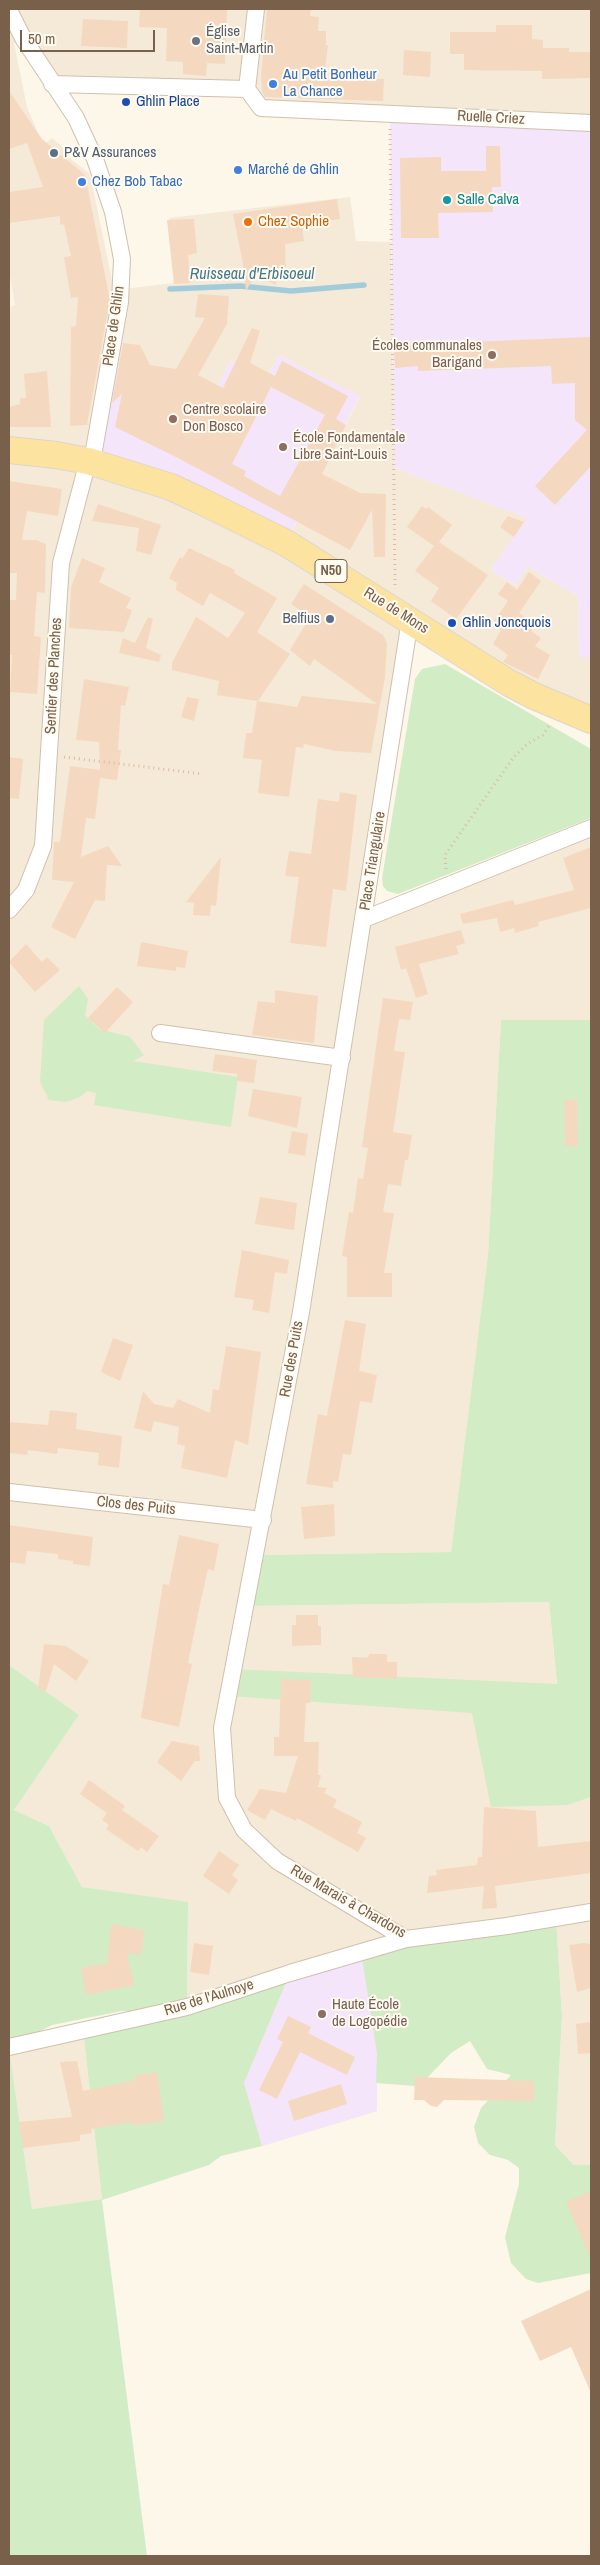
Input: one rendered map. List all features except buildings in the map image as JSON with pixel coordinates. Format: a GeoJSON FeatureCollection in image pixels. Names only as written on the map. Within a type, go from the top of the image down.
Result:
{"type":"FeatureCollection","features":[{"type":"Feature","properties":{"kind":"main road","name":"N50"},"geometry":{"type":"LineString","coordinates":[[9,450],[56,455],[88,461]]}},
{"type":"Feature","properties":{"kind":"main road","name":"Rue de Mons"},"geometry":{"type":"LineString","coordinates":[[88,461],[172,488],[286,543],[403,615],[501,679],[560,708],[591,720]]}},
{"type":"Feature","properties":{"kind":"street"},"geometry":{"type":"LineString","coordinates":[[256,9],[247,88],[261,108],[390,114]]}},
{"type":"Feature","properties":{"kind":"street","name":"Place de Ghlin"},"geometry":{"type":"LineString","coordinates":[[9,10],[23,38],[76,118],[96,159],[113,212],[122,259],[120,302],[94,450],[88,461]]}},
{"type":"Feature","properties":{"kind":"street"},"geometry":{"type":"LineString","coordinates":[[52,84],[247,88]]}},
{"type":"Feature","properties":{"kind":"street","name":"Ruelle Criez"},"geometry":{"type":"LineString","coordinates":[[390,114],[591,123]]}},
{"type":"Feature","properties":{"kind":"street","name":"Sentier des Planches"},"geometry":{"type":"LineString","coordinates":[[9,910],[26,890],[43,846],[61,563],[88,461]]}},
{"type":"Feature","properties":{"kind":"street","name":"Place Triangulaire"},"geometry":{"type":"LineString","coordinates":[[403,615],[364,919],[591,828]]}},
{"type":"Feature","properties":{"kind":"street","name":"Rue des Puits"},"geometry":{"type":"LineString","coordinates":[[227,1798],[222,1728],[301,1312],[364,919]]}},
{"type":"Feature","properties":{"kind":"street"},"geometry":{"type":"LineString","coordinates":[[160,1033],[342,1058]]}},
{"type":"Feature","properties":{"kind":"street","name":"Clos des Puits"},"geometry":{"type":"LineString","coordinates":[[9,1492],[262,1520]]}},
{"type":"Feature","properties":{"kind":"street","name":"Rue Marais à Chardons"},"geometry":{"type":"LineString","coordinates":[[227,1798],[244,1830],[277,1861],[406,1939],[507,1926],[591,1912]]}},
{"type":"Feature","properties":{"kind":"street","name":"Rue de l'Aulnoye"},"geometry":{"type":"LineString","coordinates":[[9,2047],[187,2007],[290,1973],[406,1939]]}},
{"type":"Feature","properties":{"kind":"path"},"geometry":{"type":"LineString","coordinates":[[390,114],[403,615]]}},
{"type":"Feature","properties":{"kind":"path"},"geometry":{"type":"LineString","coordinates":[[448,885],[444,855],[513,758],[527,744],[543,735],[560,708]]}},
{"type":"Feature","properties":{"kind":"path"},"geometry":{"type":"LineString","coordinates":[[49,755],[203,774]]}},
{"type":"Feature","properties":{"kind":"shaded area"},"geometry":{"type":"Polygon","coordinates":[[[9,9],[591,9],[591,123],[261,108],[247,89],[52,84],[23,38],[14,43],[27,107],[43,145],[52,138],[68,152],[66,155],[90,174],[114,290],[174,283],[169,218],[350,197],[356,241],[391,242],[394,468],[528,518],[490,570],[515,585],[528,567],[578,596],[579,657],[591,657],[591,720],[534,696],[509,683],[410,621],[365,918],[591,828],[591,1020],[501,1021],[488,1255],[451,1552],[255,1555],[245,1606],[549,1602],[568,1805],[591,1797],[591,2165],[574,2165],[555,2145],[562,2016],[556,1918],[406,1939],[361,1952],[377,2054],[377,2111],[262,2146],[244,2083],[290,1973],[187,2007],[188,1903],[82,1887],[49,1826],[14,1810],[79,1715],[9,1665],[9,308],[15,305],[9,271],[9,9]],[[279,355],[266,379],[231,360],[213,395],[193,385],[188,394],[129,366],[110,360],[94,450],[88,461],[172,487],[286,543],[360,397],[279,355]]]}},
{"type":"Feature","properties":{"kind":"shaded area","name":"Écoles communales Barigand"},"geometry":{"type":"Polygon","coordinates":[[[390,114],[591,123],[591,657],[579,657],[578,596],[528,567],[515,585],[490,570],[527,518],[394,468],[390,114]]]}},
{"type":"Feature","properties":{"kind":"shaded area"},"geometry":{"type":"Polygon","coordinates":[[[279,355],[360,396],[286,543],[94,450],[110,360],[213,395],[231,360],[266,379],[279,355]]]}},
{"type":"Feature","properties":{"kind":"shaded area","name":"Haute École de Logopédie"},"geometry":{"type":"Polygon","coordinates":[[[361,1952],[377,2054],[377,2111],[262,2146],[244,2083],[290,1973],[361,1952]]]}},
{"type":"Feature","properties":{"kind":"shaded area"},"geometry":{"type":"Polygon","coordinates":[[[83,2030],[102,2199],[32,2209],[9,2047],[83,2030]]]}},
{"type":"Feature","properties":{"kind":"green space"},"geometry":{"type":"Polygon","coordinates":[[[445,664],[591,749],[591,818],[398,894],[387,891],[383,886],[382,878],[415,679],[422,669],[445,664]]]}},
{"type":"Feature","properties":{"kind":"green space"},"geometry":{"type":"Polygon","coordinates":[[[79,986],[88,999],[85,1015],[99,1029],[130,1037],[144,1055],[133,1061],[238,1077],[231,1127],[94,1105],[96,1093],[87,1091],[80,1097],[66,1102],[49,1100],[40,1082],[44,1020],[79,986]]]}},
{"type":"Feature","properties":{"kind":"green space"},"geometry":{"type":"Polygon","coordinates":[[[501,1020],[591,1020],[591,1797],[568,1805],[491,1807],[472,1713],[228,1696],[233,1669],[557,1684],[549,1602],[245,1606],[255,1555],[451,1552],[488,1255],[501,1020]]]}},
{"type":"Feature","properties":{"kind":"green space"},"geometry":{"type":"Polygon","coordinates":[[[9,1665],[79,1715],[14,1810],[49,1826],[82,1887],[188,1902],[187,2007],[290,1973],[244,2083],[262,2146],[221,2156],[209,2165],[102,2200],[147,2556],[9,2556],[9,1665]],[[122,2011],[52,2025],[9,2047],[32,2209],[102,2199],[83,2030],[157,2013],[122,2011]]]}},
{"type":"Feature","properties":{"kind":"green space"},"geometry":{"type":"Polygon","coordinates":[[[556,1918],[562,2016],[555,2145],[574,2165],[591,2165],[591,2273],[538,2283],[526,2279],[511,2263],[505,2237],[519,2184],[519,2168],[508,2160],[490,2155],[478,2143],[474,2127],[481,2108],[511,2075],[487,2069],[470,2041],[451,2053],[427,2078],[415,2086],[376,2083],[377,2054],[361,1952],[556,1918]]]}},
{"type":"Feature","properties":{"kind":"waterway","name":"Ruisseau d'Erbisoeul"},"geometry":{"type":"LineString","coordinates":[[170,289],[240,286],[291,291],[364,285]]}},
{"type":"Feature","properties":{"kind":"place","name":"Église Saint-Martin"},"geometry":{"type":"Point","coordinates":[196,41]}},
{"type":"Feature","properties":{"kind":"place","name":"Au Petit Bonheur La Chance"},"geometry":{"type":"Point","coordinates":[273,84]}},
{"type":"Feature","properties":{"kind":"place","name":"Ghlin Place"},"geometry":{"type":"Point","coordinates":[126,102]}},
{"type":"Feature","properties":{"kind":"place","name":"P&V Assurances"},"geometry":{"type":"Point","coordinates":[54,153]}},
{"type":"Feature","properties":{"kind":"place","name":"Marché de Ghlin"},"geometry":{"type":"Point","coordinates":[238,170]}},
{"type":"Feature","properties":{"kind":"place","name":"Chez Bob Tabac"},"geometry":{"type":"Point","coordinates":[82,182]}},
{"type":"Feature","properties":{"kind":"place","name":"Salle Calva"},"geometry":{"type":"Point","coordinates":[447,200]}},
{"type":"Feature","properties":{"kind":"place","name":"Chez Sophie"},"geometry":{"type":"Point","coordinates":[248,222]}},
{"type":"Feature","properties":{"kind":"place","name":"Écoles communales Barigand"},"geometry":{"type":"Point","coordinates":[492,355]}},
{"type":"Feature","properties":{"kind":"place","name":"Centre scolaire Don Bosco"},"geometry":{"type":"Point","coordinates":[173,419]}},
{"type":"Feature","properties":{"kind":"place","name":"École Fondamentale Libre Saint-Louis"},"geometry":{"type":"Point","coordinates":[283,447]}},
{"type":"Feature","properties":{"kind":"place","name":"Belfius"},"geometry":{"type":"Point","coordinates":[330,619]}},
{"type":"Feature","properties":{"kind":"place","name":"Ghlin Joncquois"},"geometry":{"type":"Point","coordinates":[452,623]}},
{"type":"Feature","properties":{"kind":"place","name":"Haute École de Logopédie"},"geometry":{"type":"Point","coordinates":[322,2014]}}]}
